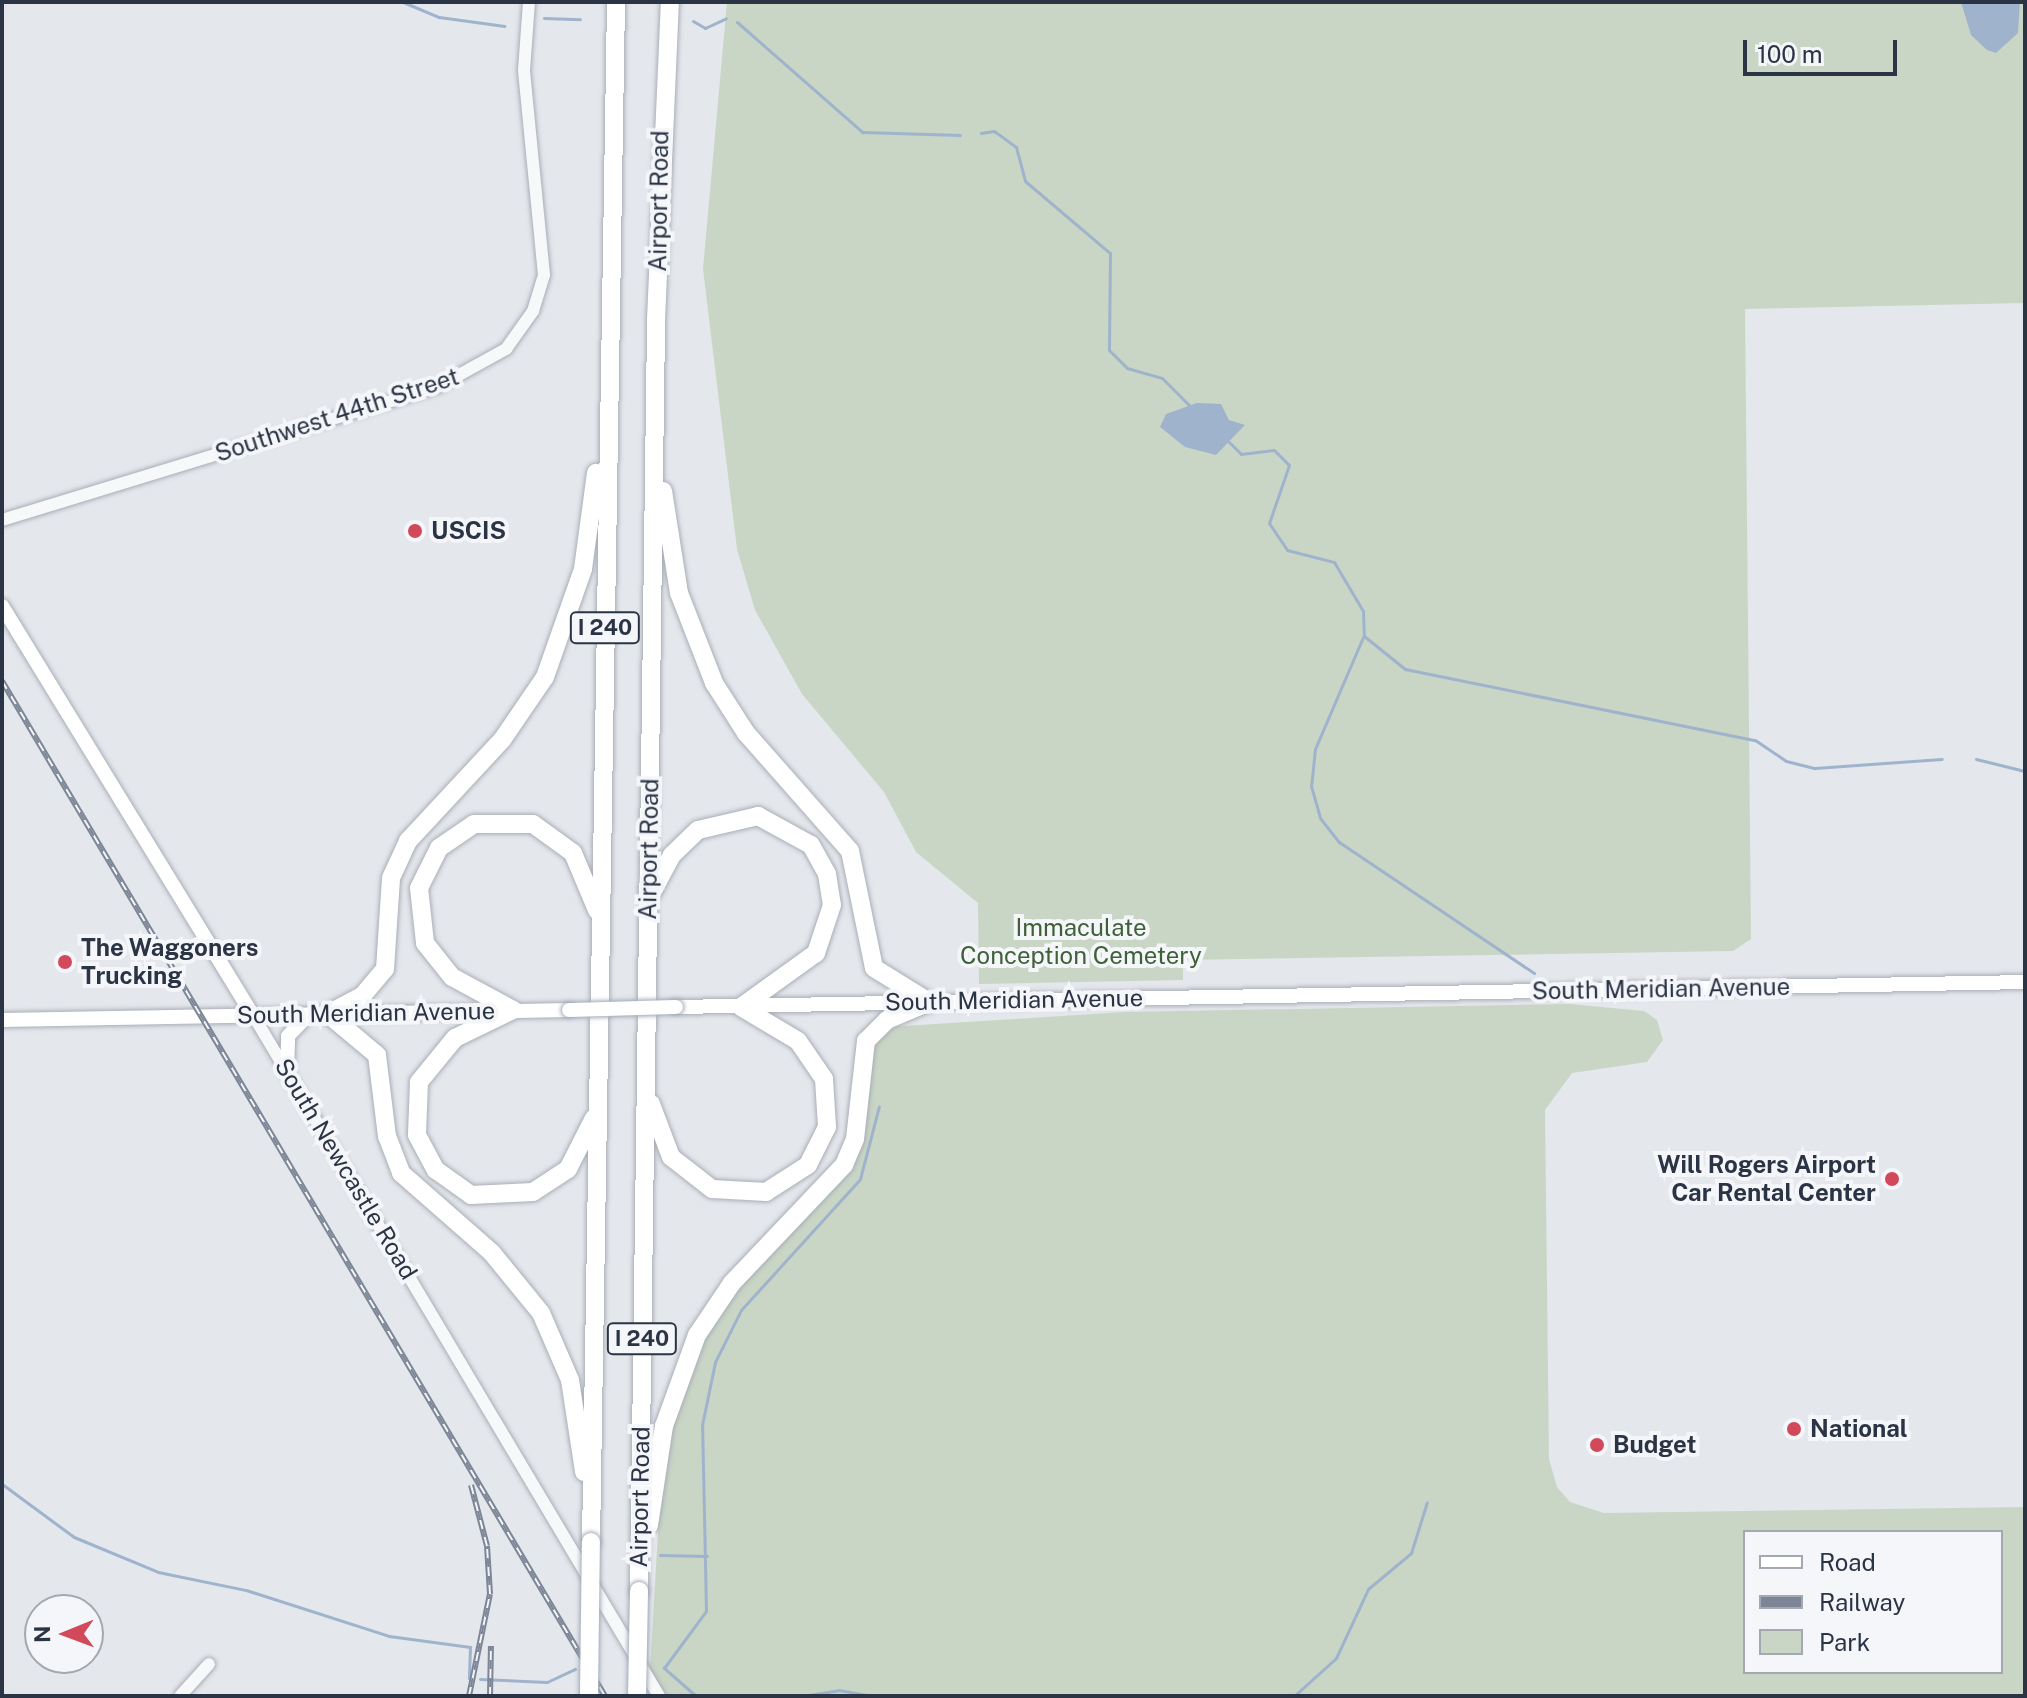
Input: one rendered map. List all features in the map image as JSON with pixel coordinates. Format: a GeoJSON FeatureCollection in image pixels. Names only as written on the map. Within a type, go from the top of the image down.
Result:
{"type":"FeatureCollection","features":[{"type":"Feature","properties":{"kind":"highway","name":"Airport Road"},"geometry":{"type":"LineString","coordinates":[[589,1696],[616,2]]}},
{"type":"Feature","properties":{"kind":"highway","name":"Airport Road"},"geometry":{"type":"LineString","coordinates":[[637,1696],[655,429],[670,2]]}},
{"type":"Feature","properties":{"kind":"highway"},"geometry":{"type":"LineString","coordinates":[[590,1505],[575,1401],[554,1336],[510,1271],[401,1173],[387,1136],[377,1055],[319,1014],[377,983],[388,955],[388,895],[398,858],[525,710],[560,644],[593,508],[609,331]]}},
{"type":"Feature","properties":{"kind":"highway"},"geometry":{"type":"LineString","coordinates":[[655,429],[672,558],[700,655],[746,733],[850,851],[874,968],[929,1002]]}},
{"type":"Feature","properties":{"kind":"highway"},"geometry":{"type":"LineString","coordinates":[[645,1086],[671,1157],[695,1181],[749,1195],[796,1177],[827,1127],[824,1079],[798,1041],[741,1007],[804,967],[825,938],[831,889],[811,845],[758,816],[712,823],[672,855],[648,901]]}},
{"type":"Feature","properties":{"kind":"highway"},"geometry":{"type":"LineString","coordinates":[[513,1010],[452,977],[425,943],[419,888],[439,848],[474,824],[533,824],[573,853],[601,924]]}},
{"type":"Feature","properties":{"kind":"highway"},"geometry":{"type":"LineString","coordinates":[[639,1591],[664,1426],[697,1335],[732,1283],[844,1165],[855,1139],[866,1041],[887,1020],[929,1002]]}},
{"type":"Feature","properties":{"kind":"highway"},"geometry":{"type":"LineString","coordinates":[[513,1010],[455,1038],[419,1082],[414,1117],[436,1170],[471,1195],[533,1192],[568,1169],[599,1108]]}},
{"type":"Feature","properties":{"kind":"main road","name":"South Newcastle Road"},"geometry":{"type":"LineString","coordinates":[[2,606],[253,1015]]}},
{"type":"Feature","properties":{"kind":"main road","name":"South Meridian Avenue"},"geometry":{"type":"LineString","coordinates":[[2,1020],[2025,982]]}},
{"type":"Feature","properties":{"kind":"main road"},"geometry":{"type":"LineString","coordinates":[[287,1070],[288,1036],[319,1014]]}},
{"type":"Feature","properties":{"kind":"street","name":"Southwest 44th Street"},"geometry":{"type":"LineString","coordinates":[[2,520],[439,386],[506,349],[533,311],[544,275],[524,70],[529,2]]}},
{"type":"Feature","properties":{"kind":"street","name":"South Newcastle Road"},"geometry":{"type":"LineString","coordinates":[[253,1015],[659,1696]]}},
{"type":"Feature","properties":{"kind":"street"},"geometry":{"type":"LineString","coordinates":[[180,1696],[209,1664]]}},
{"type":"Feature","properties":{"kind":"green space","name":"Immaculate Conception Cemetery"},"geometry":{"type":"Polygon","coordinates":[[[727,2],[2025,2],[2025,303],[1745,309],[1751,939],[1733,951],[1183,960],[1183,980],[979,984],[978,903],[916,852],[884,792],[802,694],[755,610],[737,549],[703,269],[727,2]]]}},
{"type":"Feature","properties":{"kind":"green space"},"geometry":{"type":"Polygon","coordinates":[[[1570,1004],[1644,1011],[1657,1020],[1663,1040],[1647,1062],[1572,1073],[1545,1110],[1549,1459],[1557,1487],[1570,1502],[1604,1513],[2025,1507],[2025,1696],[665,1696],[650,1671],[662,1462],[697,1348],[752,1268],[840,1182],[864,1058],[888,1027],[1125,1012],[1570,1004]]]}},
{"type":"Feature","properties":{"kind":"water"},"geometry":{"type":"Polygon","coordinates":[[[1961,2],[2020,2],[2018,33],[1996,53],[1987,50],[1971,35],[1961,2]]]}},
{"type":"Feature","properties":{"kind":"water"},"geometry":{"type":"Polygon","coordinates":[[[1197,403],[1221,404],[1229,420],[1245,425],[1216,455],[1185,447],[1160,427],[1166,414],[1197,403]]]}},
{"type":"Feature","properties":{"kind":"waterway"},"geometry":{"type":"LineString","coordinates":[[403,2],[439,17],[504,26]]}},
{"type":"Feature","properties":{"kind":"waterway"},"geometry":{"type":"LineString","coordinates":[[544,18],[580,19]]}},
{"type":"Feature","properties":{"kind":"waterway"},"geometry":{"type":"LineString","coordinates":[[693,21],[705,28],[726,18]]}},
{"type":"Feature","properties":{"kind":"waterway"},"geometry":{"type":"LineString","coordinates":[[737,22],[862,132],[960,135]]}},
{"type":"Feature","properties":{"kind":"waterway"},"geometry":{"type":"LineString","coordinates":[[981,133],[994,131],[1016,147],[1025,181],[1110,253],[1109,350],[1127,368],[1162,378],[1191,407]]}},
{"type":"Feature","properties":{"kind":"waterway"},"geometry":{"type":"LineString","coordinates":[[1229,442],[1241,454],[1274,450],[1289,465],[1269,523],[1287,550],[1334,562],[1363,611],[1364,636],[1405,669],[1755,740],[1786,761],[1815,768],[1942,759]]}},
{"type":"Feature","properties":{"kind":"waterway"},"geometry":{"type":"LineString","coordinates":[[1363,637],[1315,749],[1311,786],[1320,818],[1339,842],[1534,973]]}},
{"type":"Feature","properties":{"kind":"waterway"},"geometry":{"type":"LineString","coordinates":[[1976,759],[2025,771]]}},
{"type":"Feature","properties":{"kind":"waterway"},"geometry":{"type":"LineString","coordinates":[[696,1696],[664,1668],[706,1611],[702,1425],[715,1362],[741,1310],[860,1179],[879,1106]]}},
{"type":"Feature","properties":{"kind":"waterway"},"geometry":{"type":"LineString","coordinates":[[2,1484],[74,1537],[158,1572],[246,1590],[389,1636],[470,1647],[469,1678]]}},
{"type":"Feature","properties":{"kind":"waterway"},"geometry":{"type":"LineString","coordinates":[[1294,1696],[1336,1658],[1368,1589],[1411,1553],[1427,1502]]}},
{"type":"Feature","properties":{"kind":"waterway"},"geometry":{"type":"LineString","coordinates":[[660,1555],[707,1556]]}},
{"type":"Feature","properties":{"kind":"waterway"},"geometry":{"type":"LineString","coordinates":[[480,1679],[547,1682],[575,1669]]}},
{"type":"Feature","properties":{"kind":"waterway"},"geometry":{"type":"LineString","coordinates":[[802,1696],[839,1690],[872,1696]]}},
{"type":"Feature","properties":{"kind":"railway"},"geometry":{"type":"LineString","coordinates":[[2,681],[605,1696]]}},
{"type":"Feature","properties":{"kind":"railway"},"geometry":{"type":"LineString","coordinates":[[469,1696],[490,1594],[487,1546],[471,1485]]}},
{"type":"Feature","properties":{"kind":"railway"},"geometry":{"type":"LineString","coordinates":[[490,1696],[491,1646]]}},
{"type":"Feature","properties":{"kind":"place","name":"USCIS"},"geometry":{"type":"Point","coordinates":[415,531]}},
{"type":"Feature","properties":{"kind":"place","name":"The Waggoners Trucking"},"geometry":{"type":"Point","coordinates":[65,962]}},
{"type":"Feature","properties":{"kind":"place","name":"Will Rogers Airport Car Rental Center"},"geometry":{"type":"Point","coordinates":[1892,1179]}},
{"type":"Feature","properties":{"kind":"place","name":"National"},"geometry":{"type":"Point","coordinates":[1794,1429]}},
{"type":"Feature","properties":{"kind":"place","name":"Budget"},"geometry":{"type":"Point","coordinates":[1597,1445]}}]}
